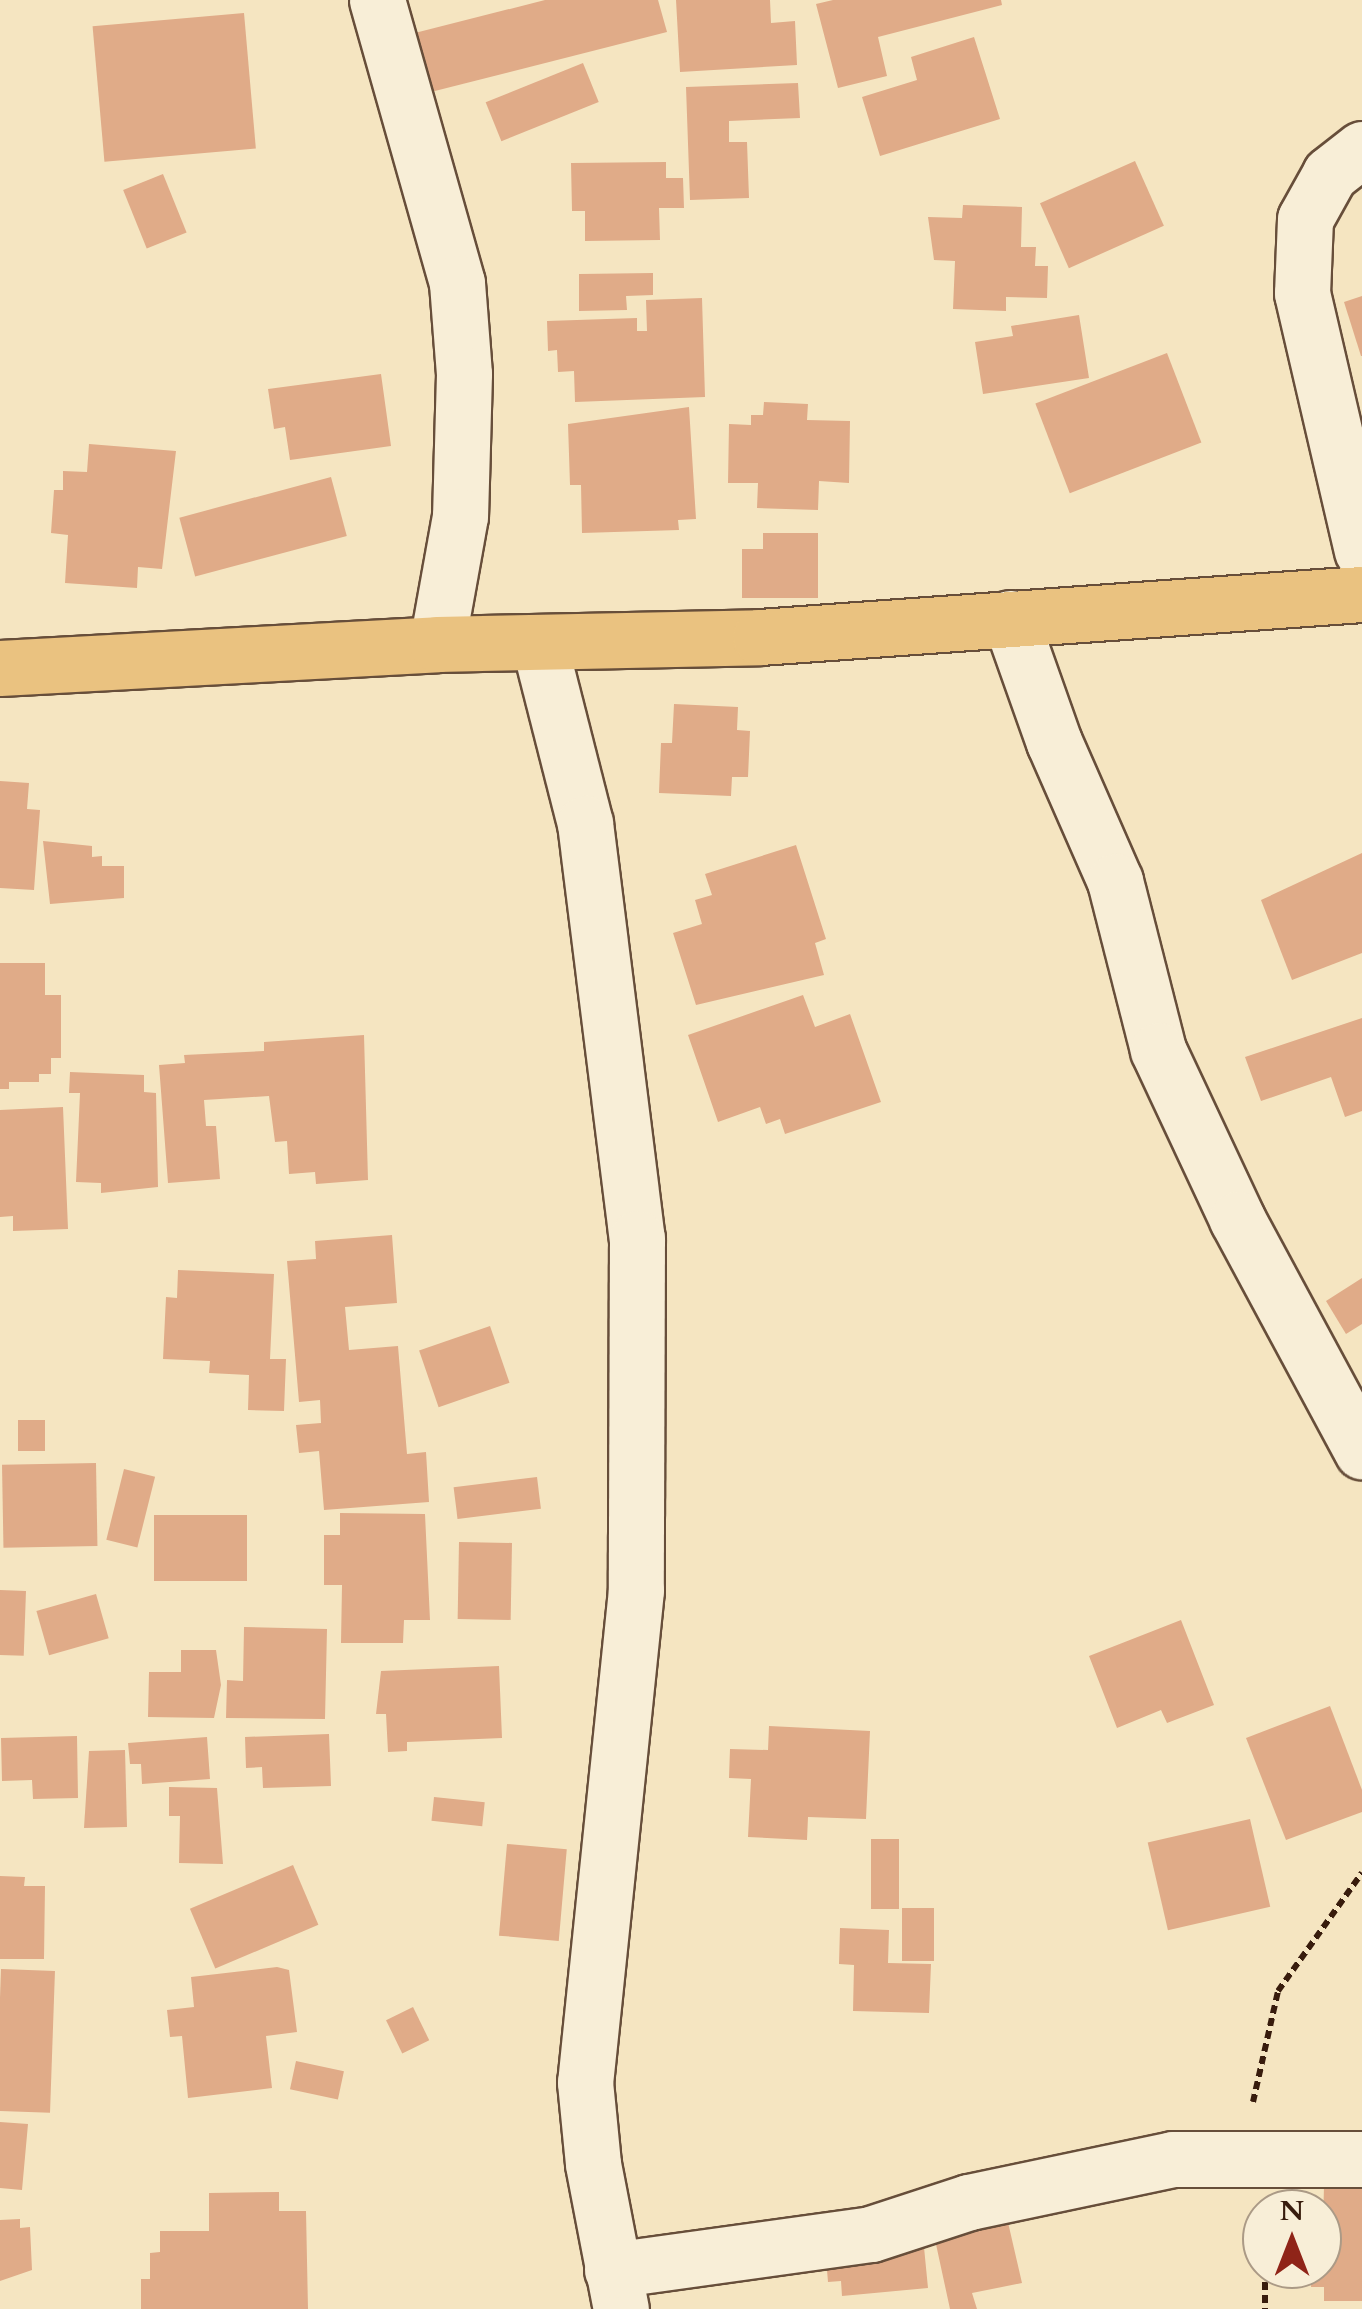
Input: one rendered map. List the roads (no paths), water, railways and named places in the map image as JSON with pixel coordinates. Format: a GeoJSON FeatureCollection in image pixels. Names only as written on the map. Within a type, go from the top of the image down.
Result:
{"type":"FeatureCollection","features":[{"type":"Feature","properties":{"kind":"main road"},"geometry":{"type":"LineString","coordinates":[[0,668],[437,644],[760,637],[1362,594]]}},
{"type":"Feature","properties":{"kind":"street"},"geometry":{"type":"LineString","coordinates":[[378,0],[458,282],[464,374],[460,516],[437,644]]}},
{"type":"Feature","properties":{"kind":"street"},"geometry":{"type":"LineString","coordinates":[[1362,149],[1330,174],[1306,219],[1302,293],[1362,551]]}},
{"type":"Feature","properties":{"kind":"street"},"geometry":{"type":"LineString","coordinates":[[1010,618],[1054,742],[1115,881],[1158,1050],[1237,1219],[1362,1451]]}},
{"type":"Feature","properties":{"kind":"street"},"geometry":{"type":"LineString","coordinates":[[539,642],[585,822],[636,1238],[636,1590],[585,2082],[616,2290],[871,2234],[968,2202],[1173,2158],[1362,2158]]}}]}
